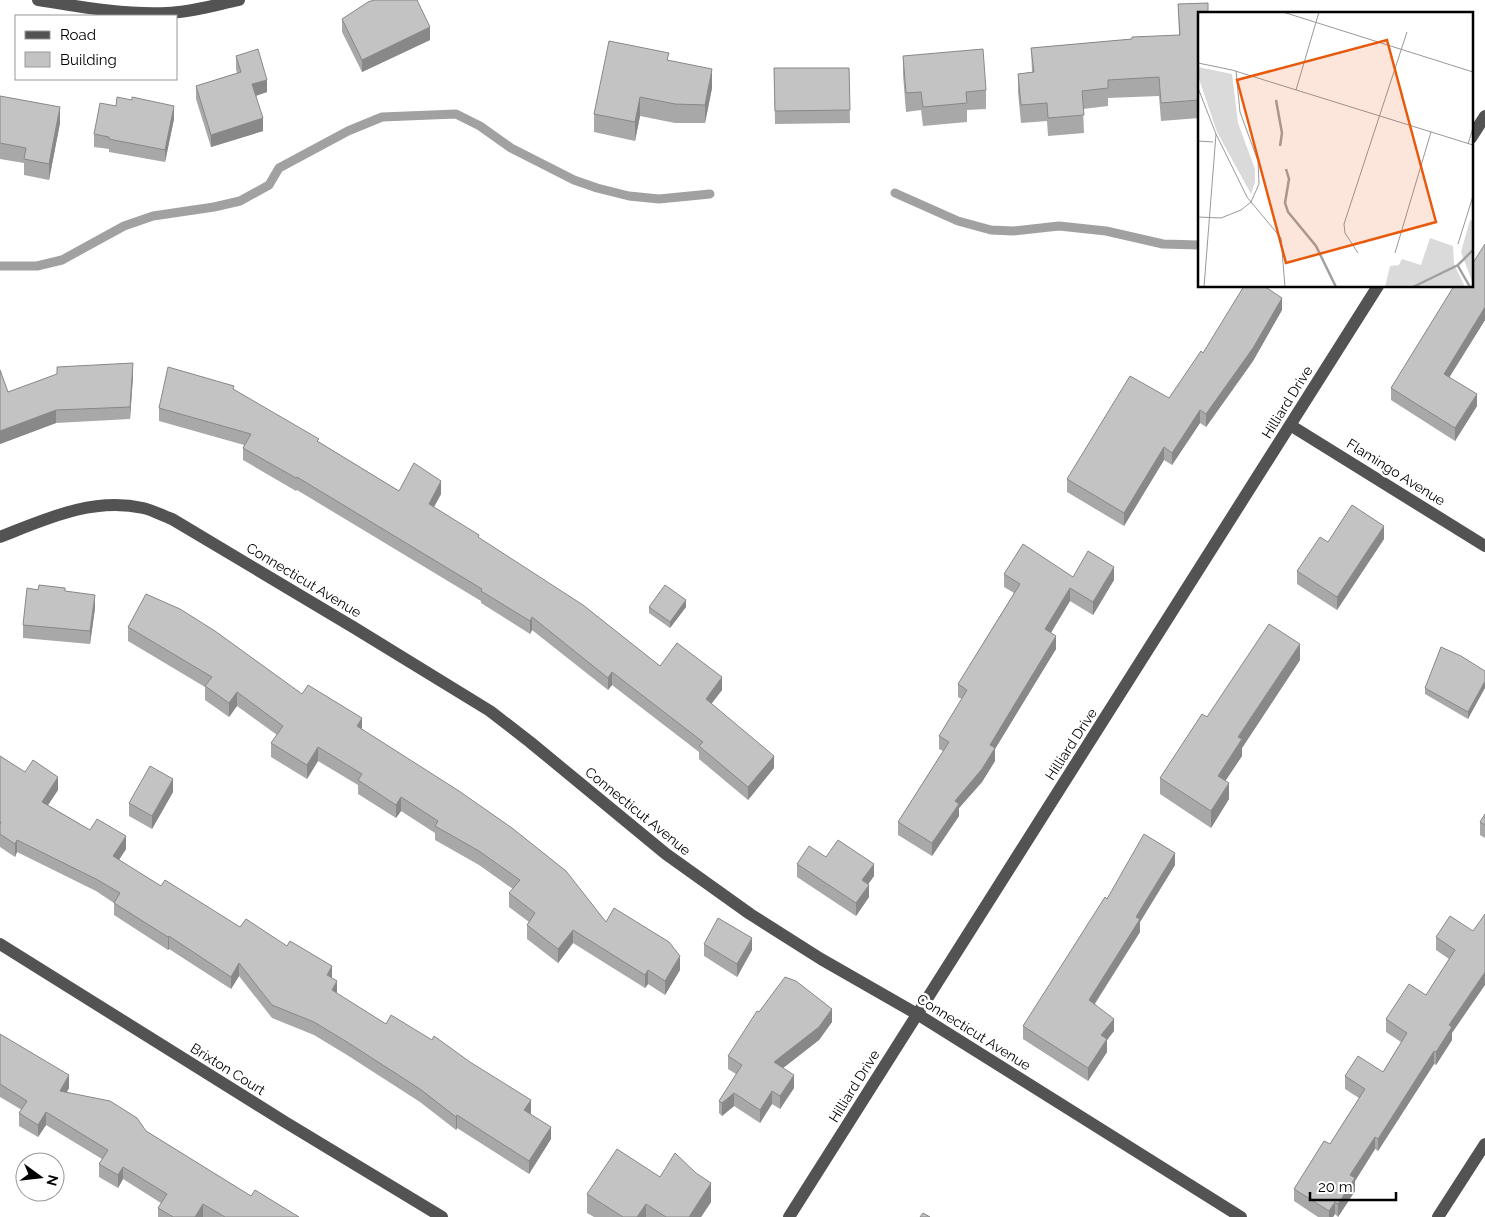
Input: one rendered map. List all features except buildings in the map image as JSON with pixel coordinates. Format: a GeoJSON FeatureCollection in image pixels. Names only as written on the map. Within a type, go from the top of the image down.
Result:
{"type":"FeatureCollection","features":[{"type":"Feature","properties":{"kind":"street"},"geometry":{"type":"LineString","coordinates":[[38,0],[112,12],[167,13],[194,10],[239,0]]}},
{"type":"Feature","properties":{"kind":"street"},"geometry":{"type":"LineString","coordinates":[[1472,136],[1485,116]]}},
{"type":"Feature","properties":{"kind":"street","name":"Hilliard Drive"},"geometry":{"type":"LineString","coordinates":[[789,1217],[1377,288]]}},
{"type":"Feature","properties":{"kind":"street","name":"Flamingo Avenue"},"geometry":{"type":"LineString","coordinates":[[1290,425],[1485,546]]}},
{"type":"Feature","properties":{"kind":"street","name":"Connecticut Avenue"},"geometry":{"type":"LineString","coordinates":[[0,537],[57,515],[104,504],[145,508],[172,520],[490,711],[666,854],[750,914],[917,1014],[1241,1217]]}},
{"type":"Feature","properties":{"kind":"street","name":"Brixton Court"},"geometry":{"type":"LineString","coordinates":[[0,944],[285,1122],[442,1217]]}},
{"type":"Feature","properties":{"kind":"street"},"geometry":{"type":"LineString","coordinates":[[1438,1217],[1485,1144]]}},
{"type":"Feature","properties":{"kind":"waterway"},"geometry":{"type":"LineString","coordinates":[[0,266],[37,266],[62,260],[124,226],[153,216],[240,201],[269,185],[279,168],[348,131],[382,117],[456,114],[480,126],[511,148],[574,180],[629,196],[659,199],[710,194]]}},
{"type":"Feature","properties":{"kind":"waterway"},"geometry":{"type":"LineString","coordinates":[[895,193],[958,221],[991,230],[1013,231],[1059,226],[1106,231],[1163,244],[1198,245]]}}]}
